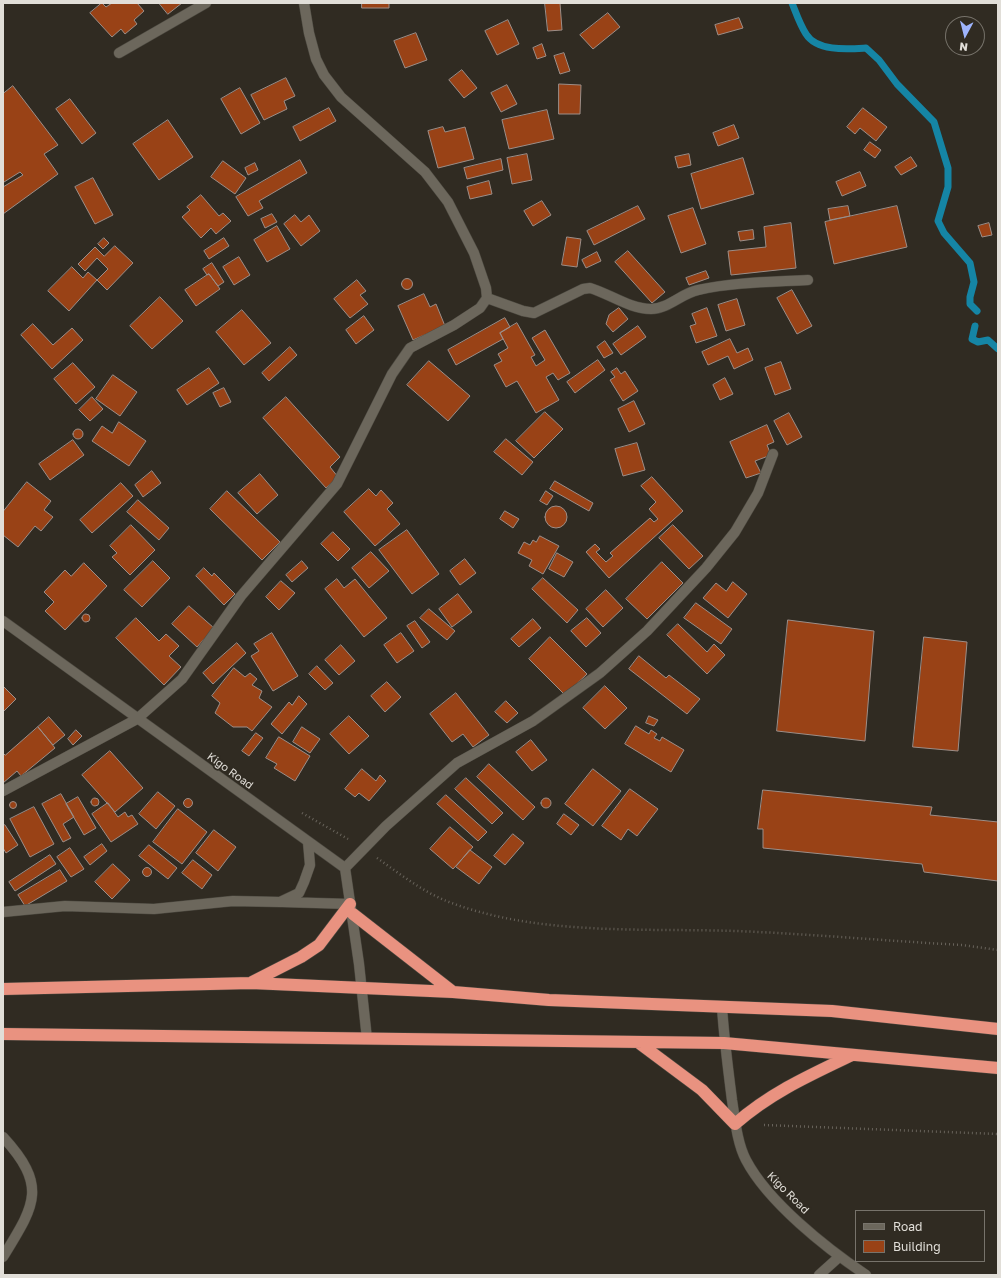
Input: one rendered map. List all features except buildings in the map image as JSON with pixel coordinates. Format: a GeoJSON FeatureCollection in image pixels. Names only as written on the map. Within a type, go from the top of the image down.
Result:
{"type":"FeatureCollection","features":[{"type":"Feature","properties":{"kind":"highway"},"geometry":{"type":"LineString","coordinates":[[251,983],[301,957],[319,944],[351,909],[453,992]]}},
{"type":"Feature","properties":{"kind":"highway"},"geometry":{"type":"LineString","coordinates":[[3,989],[251,983],[453,992],[549,1000],[832,1011],[998,1029]]}},
{"type":"Feature","properties":{"kind":"highway"},"geometry":{"type":"LineString","coordinates":[[3,1034],[724,1043],[998,1068]]}},
{"type":"Feature","properties":{"kind":"highway"},"geometry":{"type":"LineString","coordinates":[[639,1043],[702,1090],[735,1124],[753,1109],[788,1087],[854,1054]]}},
{"type":"Feature","properties":{"kind":"street"},"geometry":{"type":"LineString","coordinates":[[119,53],[206,3]]}},
{"type":"Feature","properties":{"kind":"street"},"geometry":{"type":"LineString","coordinates":[[3,791],[137,719],[182,679],[241,596],[337,484],[392,374],[410,348],[454,325],[480,308],[486,298],[486,288],[474,253],[448,202],[426,172],[342,97],[324,75],[316,59],[309,33],[304,3]]}},
{"type":"Feature","properties":{"kind":"street"},"geometry":{"type":"LineString","coordinates":[[486,298],[523,311],[534,313],[583,289],[590,288],[641,308],[653,309],[667,305],[697,290],[728,285],[808,280]]}},
{"type":"Feature","properties":{"kind":"street"},"geometry":{"type":"LineString","coordinates":[[367,1039],[362,989],[345,868],[425,789],[457,763],[533,721],[600,673],[647,631],[706,568],[736,532],[758,493],[773,454]]}},
{"type":"Feature","properties":{"kind":"street","name":"Kigo Road"},"geometry":{"type":"LineString","coordinates":[[3,621],[345,868]]}},
{"type":"Feature","properties":{"kind":"street"},"geometry":{"type":"LineString","coordinates":[[280,902],[299,892],[304,882],[310,865],[308,842]]}},
{"type":"Feature","properties":{"kind":"street"},"geometry":{"type":"LineString","coordinates":[[3,912],[65,906],[154,909],[233,901],[280,902],[351,909]]}},
{"type":"Feature","properties":{"kind":"street","name":"Kigo Road"},"geometry":{"type":"LineString","coordinates":[[722,1006],[724,1043],[735,1124],[745,1158],[762,1186],[839,1257],[866,1275]]}},
{"type":"Feature","properties":{"kind":"street"},"geometry":{"type":"LineString","coordinates":[[3,1137],[16,1151],[26,1168],[32,1183],[33,1193],[27,1218],[3,1257]]}},
{"type":"Feature","properties":{"kind":"street"},"geometry":{"type":"LineString","coordinates":[[819,1275],[839,1257]]}},
{"type":"Feature","properties":{"kind":"path"},"geometry":{"type":"LineString","coordinates":[[298,811],[364,849],[410,881],[449,902],[514,920],[597,928],[738,931],[962,945],[998,950]]}},
{"type":"Feature","properties":{"kind":"path"},"geometry":{"type":"LineString","coordinates":[[735,1124],[856,1127],[998,1134]]}},
{"type":"Feature","properties":{"kind":"waterway"},"geometry":{"type":"LineString","coordinates":[[792,3],[802,27],[811,40],[825,47],[842,49],[866,48],[879,60],[897,84],[934,122],[948,168],[948,187],[938,221],[944,233],[970,263],[974,282],[970,297],[970,304],[977,311]]}},
{"type":"Feature","properties":{"kind":"waterway"},"geometry":{"type":"LineString","coordinates":[[975,326],[972,339],[978,342],[988,340],[998,349]]}}]}
